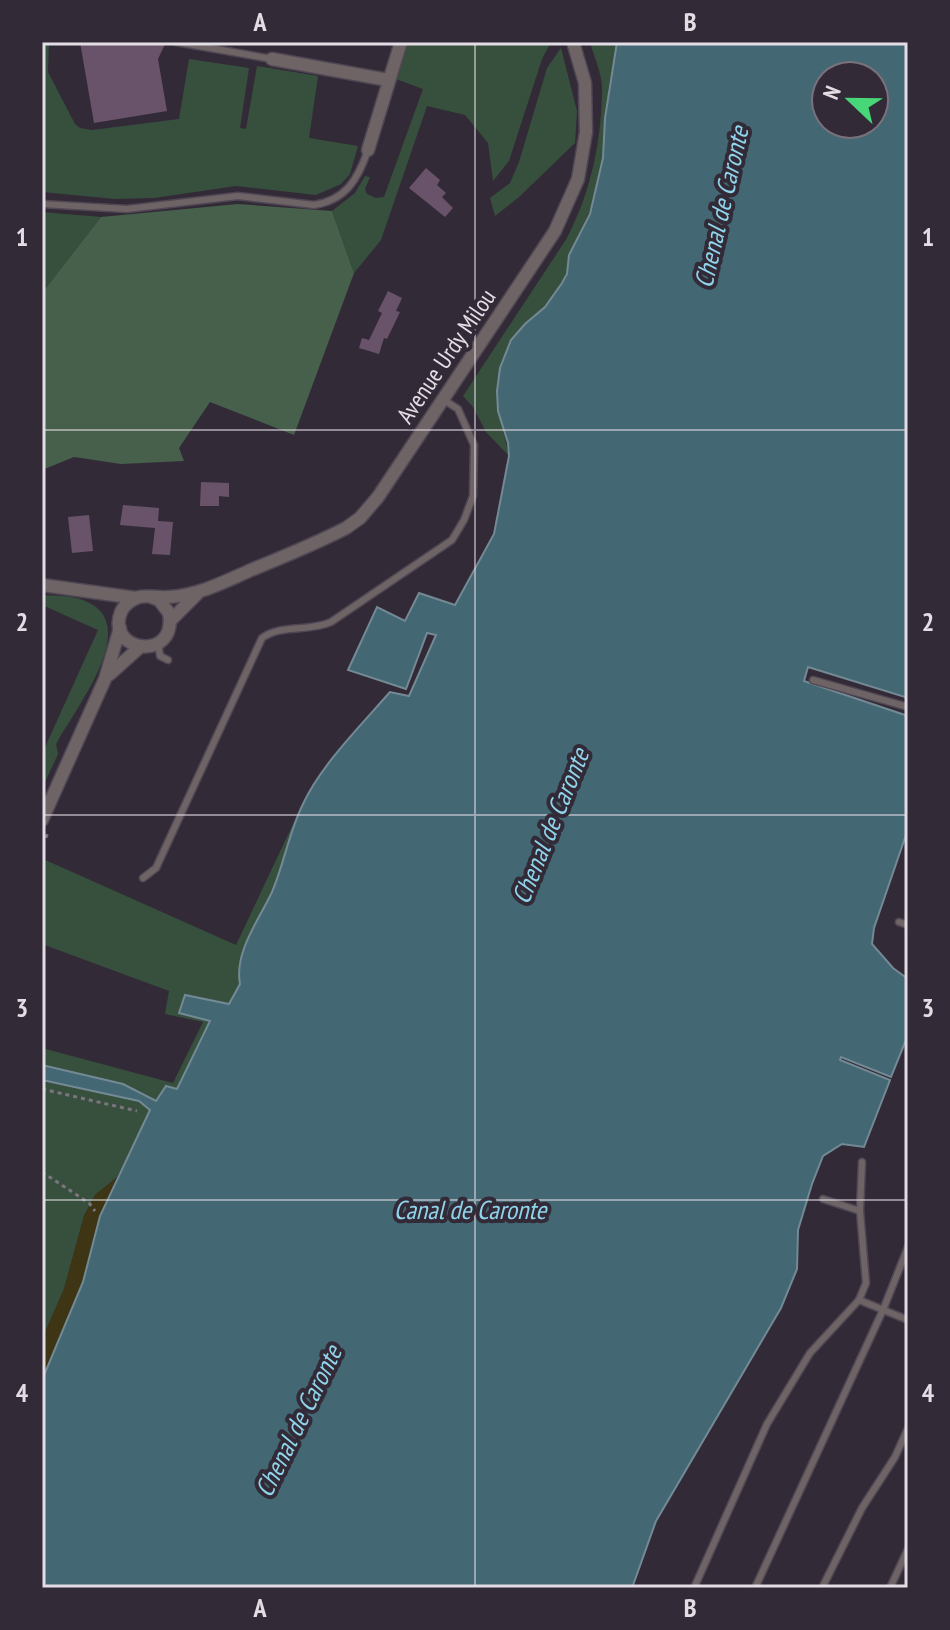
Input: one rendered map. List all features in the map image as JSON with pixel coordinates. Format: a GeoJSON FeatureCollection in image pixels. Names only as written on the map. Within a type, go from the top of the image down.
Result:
{"type":"FeatureCollection","features":[{"type":"Feature","properties":{"kind":"street"},"geometry":{"type":"LineString","coordinates":[[368,150],[401,42]]}},
{"type":"Feature","properties":{"kind":"street","name":"Avenue Urdy Milou"},"geometry":{"type":"LineString","coordinates":[[151,597],[200,592],[322,541],[360,518],[389,482],[555,231],[578,179],[586,132],[585,83],[573,42]]}},
{"type":"Feature","properties":{"kind":"street"},"geometry":{"type":"LineString","coordinates":[[272,59],[388,80]]}},
{"type":"Feature","properties":{"kind":"street"},"geometry":{"type":"LineString","coordinates":[[42,585],[87,591],[136,598],[151,597],[166,608],[170,621],[168,633],[151,646],[140,647],[127,641],[108,603],[87,591]]}},
{"type":"Feature","properties":{"kind":"street","name":"Avenue Urdy Milou"},"geometry":{"type":"LineString","coordinates":[[170,621],[200,592]]}},
{"type":"Feature","properties":{"kind":"street"},"geometry":{"type":"LineString","coordinates":[[45,826],[105,679],[125,605],[136,598]]}},
{"type":"Feature","properties":{"kind":"street"},"geometry":{"type":"LineString","coordinates":[[105,679],[140,647]]}},
{"type":"Feature","properties":{"kind":"lane"},"geometry":{"type":"LineString","coordinates":[[176,42],[272,59]]}},
{"type":"Feature","properties":{"kind":"lane"},"geometry":{"type":"LineString","coordinates":[[42,204],[127,209],[238,196],[314,205],[326,203],[349,189],[362,169],[368,150]]}},
{"type":"Feature","properties":{"kind":"lane"},"geometry":{"type":"LineString","coordinates":[[143,878],[156,868],[262,638],[271,632],[331,622],[452,540],[456,534],[473,496],[475,453],[471,435],[458,409],[444,400]]}},
{"type":"Feature","properties":{"kind":"lane"},"geometry":{"type":"LineString","coordinates":[[158,642],[160,656],[168,660]]}},
{"type":"Feature","properties":{"kind":"lane"},"geometry":{"type":"LineString","coordinates":[[813,680],[908,707]]}},
{"type":"Feature","properties":{"kind":"lane"},"geometry":{"type":"LineString","coordinates":[[899,922],[908,925]]}},
{"type":"Feature","properties":{"kind":"lane"},"geometry":{"type":"LineString","coordinates":[[694,1588],[767,1424],[810,1353],[859,1300],[866,1283],[860,1211],[862,1162]]}},
{"type":"Feature","properties":{"kind":"lane"},"geometry":{"type":"LineString","coordinates":[[823,1199],[860,1211]]}},
{"type":"Feature","properties":{"kind":"lane"},"geometry":{"type":"LineString","coordinates":[[755,1588],[883,1310],[908,1247]]}},
{"type":"Feature","properties":{"kind":"lane"},"geometry":{"type":"LineString","coordinates":[[859,1300],[908,1320]]}},
{"type":"Feature","properties":{"kind":"lane"},"geometry":{"type":"LineString","coordinates":[[822,1588],[862,1508],[895,1457],[908,1428]]}},
{"type":"Feature","properties":{"kind":"lane"},"geometry":{"type":"LineString","coordinates":[[890,1588],[908,1549]]}},
{"type":"Feature","properties":{"kind":"path"},"geometry":{"type":"LineString","coordinates":[[42,845],[45,826]]}},
{"type":"Feature","properties":{"kind":"path"},"geometry":{"type":"LineString","coordinates":[[42,1089],[137,1111]]}},
{"type":"Feature","properties":{"kind":"path"},"geometry":{"type":"LineString","coordinates":[[42,1172],[89,1203],[95,1211]]}},
{"type":"Feature","properties":{"kind":"green space"},"geometry":{"type":"Polygon","coordinates":[[[42,42],[49,42],[48,72],[75,124],[92,130],[179,119],[189,59],[249,68],[240,128],[246,129],[257,66],[318,76],[309,138],[358,146],[350,174],[341,184],[316,195],[236,186],[154,198],[115,199],[42,192],[42,42]]]}},
{"type":"Feature","properties":{"kind":"green space"},"geometry":{"type":"Polygon","coordinates":[[[408,42],[551,42],[542,59],[509,161],[493,181],[488,143],[465,115],[427,106],[381,240],[354,273],[332,211],[355,193],[365,176],[370,177],[365,189],[367,194],[384,197],[423,89],[396,79],[408,42]]]}},
{"type":"Feature","properties":{"kind":"green space"},"geometry":{"type":"Polygon","coordinates":[[[590,42],[617,42],[596,198],[569,255],[567,274],[562,283],[545,307],[525,324],[503,430],[509,456],[486,432],[473,407],[463,396],[567,238],[582,203],[597,148],[602,91],[590,42]]]}},
{"type":"Feature","properties":{"kind":"green space"},"geometry":{"type":"Polygon","coordinates":[[[561,48],[577,111],[575,143],[495,216],[490,198],[510,183],[547,68],[561,48]]]}},
{"type":"Feature","properties":{"kind":"green space"},"geometry":{"type":"Polygon","coordinates":[[[238,204],[332,211],[354,273],[294,435],[210,402],[179,448],[184,461],[121,464],[74,457],[42,470],[42,293],[101,217],[238,204]]]}},
{"type":"Feature","properties":{"kind":"green space"},"geometry":{"type":"Polygon","coordinates":[[[42,212],[101,217],[42,293],[42,212]]]}},
{"type":"Feature","properties":{"kind":"green space"},"geometry":{"type":"Polygon","coordinates":[[[42,595],[85,601],[101,612],[108,628],[99,669],[56,744],[58,754],[42,789],[42,754],[98,630],[42,605],[42,595]]]}},
{"type":"Feature","properties":{"kind":"green space"},"geometry":{"type":"Polygon","coordinates":[[[303,803],[276,880],[244,948],[240,984],[229,1004],[210,1020],[177,1089],[161,1095],[156,1101],[123,1084],[42,1065],[42,1048],[173,1083],[203,1022],[165,1014],[169,991],[42,944],[43,859],[236,945],[303,803]]]}},
{"type":"Feature","properties":{"kind":"green space"},"geometry":{"type":"Polygon","coordinates":[[[42,1080],[140,1101],[150,1110],[137,1142],[116,1178],[95,1195],[84,1216],[64,1289],[42,1339],[42,1080]]]}},
{"type":"Feature","properties":{"kind":"sand"},"geometry":{"type":"Polygon","coordinates":[[[116,1178],[100,1216],[83,1282],[42,1380],[42,1339],[64,1289],[84,1216],[95,1195],[116,1178]]]}},
{"type":"Feature","properties":{"kind":"water","name":"Canal de Caronte"},"geometry":{"type":"Polygon","coordinates":[[[617,42],[908,42],[908,698],[808,667],[804,681],[908,716],[908,829],[874,928],[872,944],[893,968],[908,979],[908,1035],[891,1077],[841,1057],[840,1060],[890,1080],[864,1147],[842,1144],[823,1156],[798,1230],[797,1269],[781,1308],[656,1521],[632,1588],[42,1588],[42,1380],[83,1282],[100,1216],[150,1110],[139,1101],[42,1080],[42,1065],[123,1084],[156,1101],[166,1086],[177,1089],[210,1021],[179,1013],[185,995],[229,1004],[240,984],[244,948],[272,892],[294,826],[311,789],[343,745],[390,692],[409,696],[436,635],[427,633],[406,689],[348,670],[377,607],[405,621],[419,593],[455,605],[494,534],[509,456],[498,411],[500,368],[511,340],[545,307],[567,274],[569,255],[590,214],[603,158],[605,118],[617,42]]]}},
{"type":"Feature","properties":{"kind":"building"},"geometry":{"type":"Polygon","coordinates":[[[80,42],[166,42],[158,59],[167,111],[94,123],[80,42]]]}},
{"type":"Feature","properties":{"kind":"building"},"geometry":{"type":"Polygon","coordinates":[[[426,168],[440,180],[437,185],[446,193],[442,197],[453,208],[445,217],[409,188],[426,168]]]}},
{"type":"Feature","properties":{"kind":"building"},"geometry":{"type":"Polygon","coordinates":[[[388,291],[402,298],[396,311],[400,312],[387,339],[384,338],[379,354],[359,348],[362,338],[369,340],[388,291]]]}},
{"type":"Feature","properties":{"kind":"building"},"geometry":{"type":"Polygon","coordinates":[[[201,482],[229,483],[229,497],[219,496],[219,506],[200,506],[201,482]]]}},
{"type":"Feature","properties":{"kind":"building"},"geometry":{"type":"Polygon","coordinates":[[[123,505],[159,508],[158,521],[173,522],[170,555],[152,554],[155,528],[120,525],[123,505]]]}},
{"type":"Feature","properties":{"kind":"building"},"geometry":{"type":"Polygon","coordinates":[[[89,515],[93,551],[72,553],[68,517],[89,515]]]}},
{"type":"Feature","properties":{"kind":"water label","name":"Chenal de Caronte"},"geometry":{"type":"Point","coordinates":[721,207]}},
{"type":"Feature","properties":{"kind":"water label","name":"Chenal de Caronte"},"geometry":{"type":"Point","coordinates":[550,826]}},
{"type":"Feature","properties":{"kind":"water label","name":"Chenal de Caronte"},"geometry":{"type":"Point","coordinates":[298,1421]}}]}
